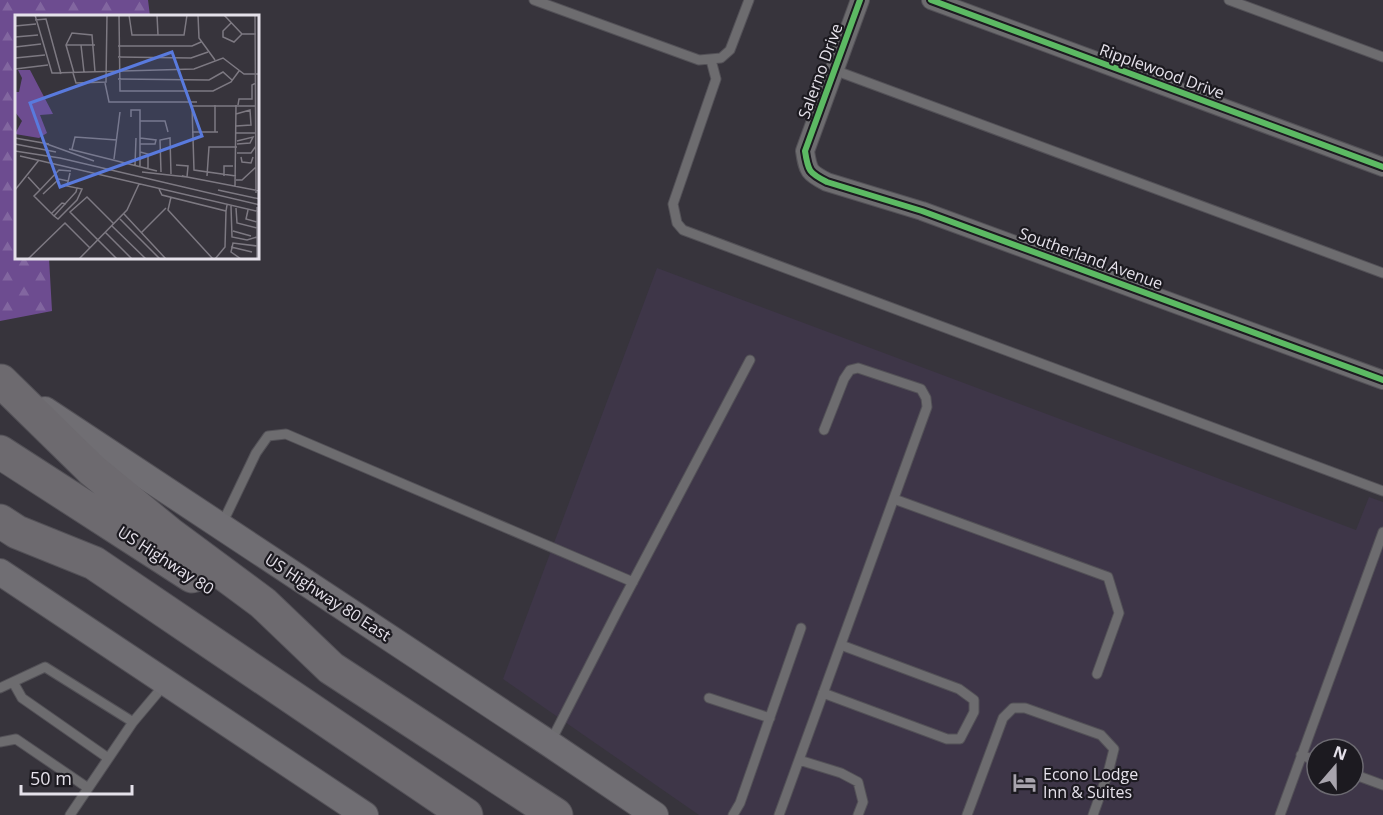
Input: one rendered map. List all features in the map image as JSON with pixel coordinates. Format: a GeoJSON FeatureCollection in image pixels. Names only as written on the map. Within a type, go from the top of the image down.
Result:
{"type":"FeatureCollection","features":[{"type":"Feature","properties":{"kind":"highway"},"geometry":{"type":"LineString","coordinates":[[0,381],[92,470],[170,534],[263,603],[331,668],[556,815]]}},
{"type":"Feature","properties":{"kind":"highway","name":"US Highway 80"},"geometry":{"type":"LineString","coordinates":[[0,452],[331,668]]}},
{"type":"Feature","properties":{"kind":"highway"},"geometry":{"type":"LineString","coordinates":[[0,502],[466,815]]}},
{"type":"Feature","properties":{"kind":"highway"},"geometry":{"type":"LineString","coordinates":[[0,521],[17,532],[94,563]]}},
{"type":"Feature","properties":{"kind":"main road","name":"US Highway 80 East"},"geometry":{"type":"LineString","coordinates":[[0,381],[655,815]]}},
{"type":"Feature","properties":{"kind":"main road"},"geometry":{"type":"LineString","coordinates":[[0,572],[365,815]]}},
{"type":"Feature","properties":{"kind":"street","name":"Salerno Drive"},"geometry":{"type":"LineString","coordinates":[[805,151],[860,0]]}},
{"type":"Feature","properties":{"kind":"street","name":"Ripplewood Drive"},"geometry":{"type":"LineString","coordinates":[[931,0],[1383,167]]}},
{"type":"Feature","properties":{"kind":"street","name":"Southerland Avenue"},"geometry":{"type":"LineString","coordinates":[[805,151],[807,169],[827,182],[922,211],[1383,380]]}},
{"type":"Feature","properties":{"kind":"lane"},"geometry":{"type":"LineString","coordinates":[[534,0],[699,60],[721,58],[730,50],[749,0]]}},
{"type":"Feature","properties":{"kind":"lane"},"geometry":{"type":"LineString","coordinates":[[1229,0],[1383,57]]}},
{"type":"Feature","properties":{"kind":"lane"},"geometry":{"type":"LineString","coordinates":[[711,60],[716,79],[673,204],[676,223],[683,230],[1383,491]]}},
{"type":"Feature","properties":{"kind":"lane"},"geometry":{"type":"LineString","coordinates":[[834,70],[1383,273]]}},
{"type":"Feature","properties":{"kind":"lane"},"geometry":{"type":"LineString","coordinates":[[550,744],[750,360]]}},
{"type":"Feature","properties":{"kind":"lane"},"geometry":{"type":"LineString","coordinates":[[779,815],[927,408],[926,398],[921,389],[858,368],[850,370],[844,378],[824,430]]}},
{"type":"Feature","properties":{"kind":"lane"},"geometry":{"type":"LineString","coordinates":[[221,526],[256,453],[268,435],[286,434],[633,582]]}},
{"type":"Feature","properties":{"kind":"lane"},"geometry":{"type":"LineString","coordinates":[[894,499],[1108,577],[1119,613],[1097,674]]}},
{"type":"Feature","properties":{"kind":"lane"},"geometry":{"type":"LineString","coordinates":[[1280,815],[1383,532]]}},
{"type":"Feature","properties":{"kind":"lane"},"geometry":{"type":"LineString","coordinates":[[733,815],[740,803],[801,628]]}},
{"type":"Feature","properties":{"kind":"lane"},"geometry":{"type":"LineString","coordinates":[[823,693],[947,739],[960,739],[974,712],[974,700],[959,689],[841,645]]}},
{"type":"Feature","properties":{"kind":"lane"},"geometry":{"type":"LineString","coordinates":[[0,688],[45,667],[133,722]]}},
{"type":"Feature","properties":{"kind":"lane"},"geometry":{"type":"LineString","coordinates":[[13,682],[22,698],[108,758]]}},
{"type":"Feature","properties":{"kind":"lane"},"geometry":{"type":"LineString","coordinates":[[70,815],[133,722],[166,683]]}},
{"type":"Feature","properties":{"kind":"lane"},"geometry":{"type":"LineString","coordinates":[[709,698],[770,718]]}},
{"type":"Feature","properties":{"kind":"lane"},"geometry":{"type":"LineString","coordinates":[[967,815],[1003,718],[1013,708],[1025,708],[1101,735],[1114,749],[1093,815]]}},
{"type":"Feature","properties":{"kind":"lane"},"geometry":{"type":"LineString","coordinates":[[0,742],[16,739],[88,788]]}},
{"type":"Feature","properties":{"kind":"lane"},"geometry":{"type":"LineString","coordinates":[[1301,755],[1305,756]]}},
{"type":"Feature","properties":{"kind":"lane"},"geometry":{"type":"LineString","coordinates":[[799,760],[841,773],[858,782],[862,802],[858,815]]}},
{"type":"Feature","properties":{"kind":"lane"},"geometry":{"type":"LineString","coordinates":[[1365,778],[1383,784]]}},
{"type":"Feature","properties":{"kind":"shaded area"},"geometry":{"type":"Polygon","coordinates":[[[657,268],[1356,530],[1369,497],[1383,502],[1383,815],[699,815],[503,679],[657,268]]]}},
{"type":"Feature","properties":{"kind":"green space"},"geometry":{"type":"Polygon","coordinates":[[[0,0],[148,0],[150,15],[15,15],[15,260],[49,260],[52,311],[0,321],[0,0]]]}},
{"type":"Feature","properties":{"kind":"cycle path"},"geometry":{"type":"LineString","coordinates":[[860,0],[805,151],[810,171],[816,176],[827,182],[922,211],[1383,380]]}},
{"type":"Feature","properties":{"kind":"cycle path"},"geometry":{"type":"LineString","coordinates":[[931,0],[1383,167]]}},
{"type":"Feature","properties":{"kind":"place","name":"Econo Lodge Inn & Suites"},"geometry":{"type":"Point","coordinates":[1025,783]}}]}
